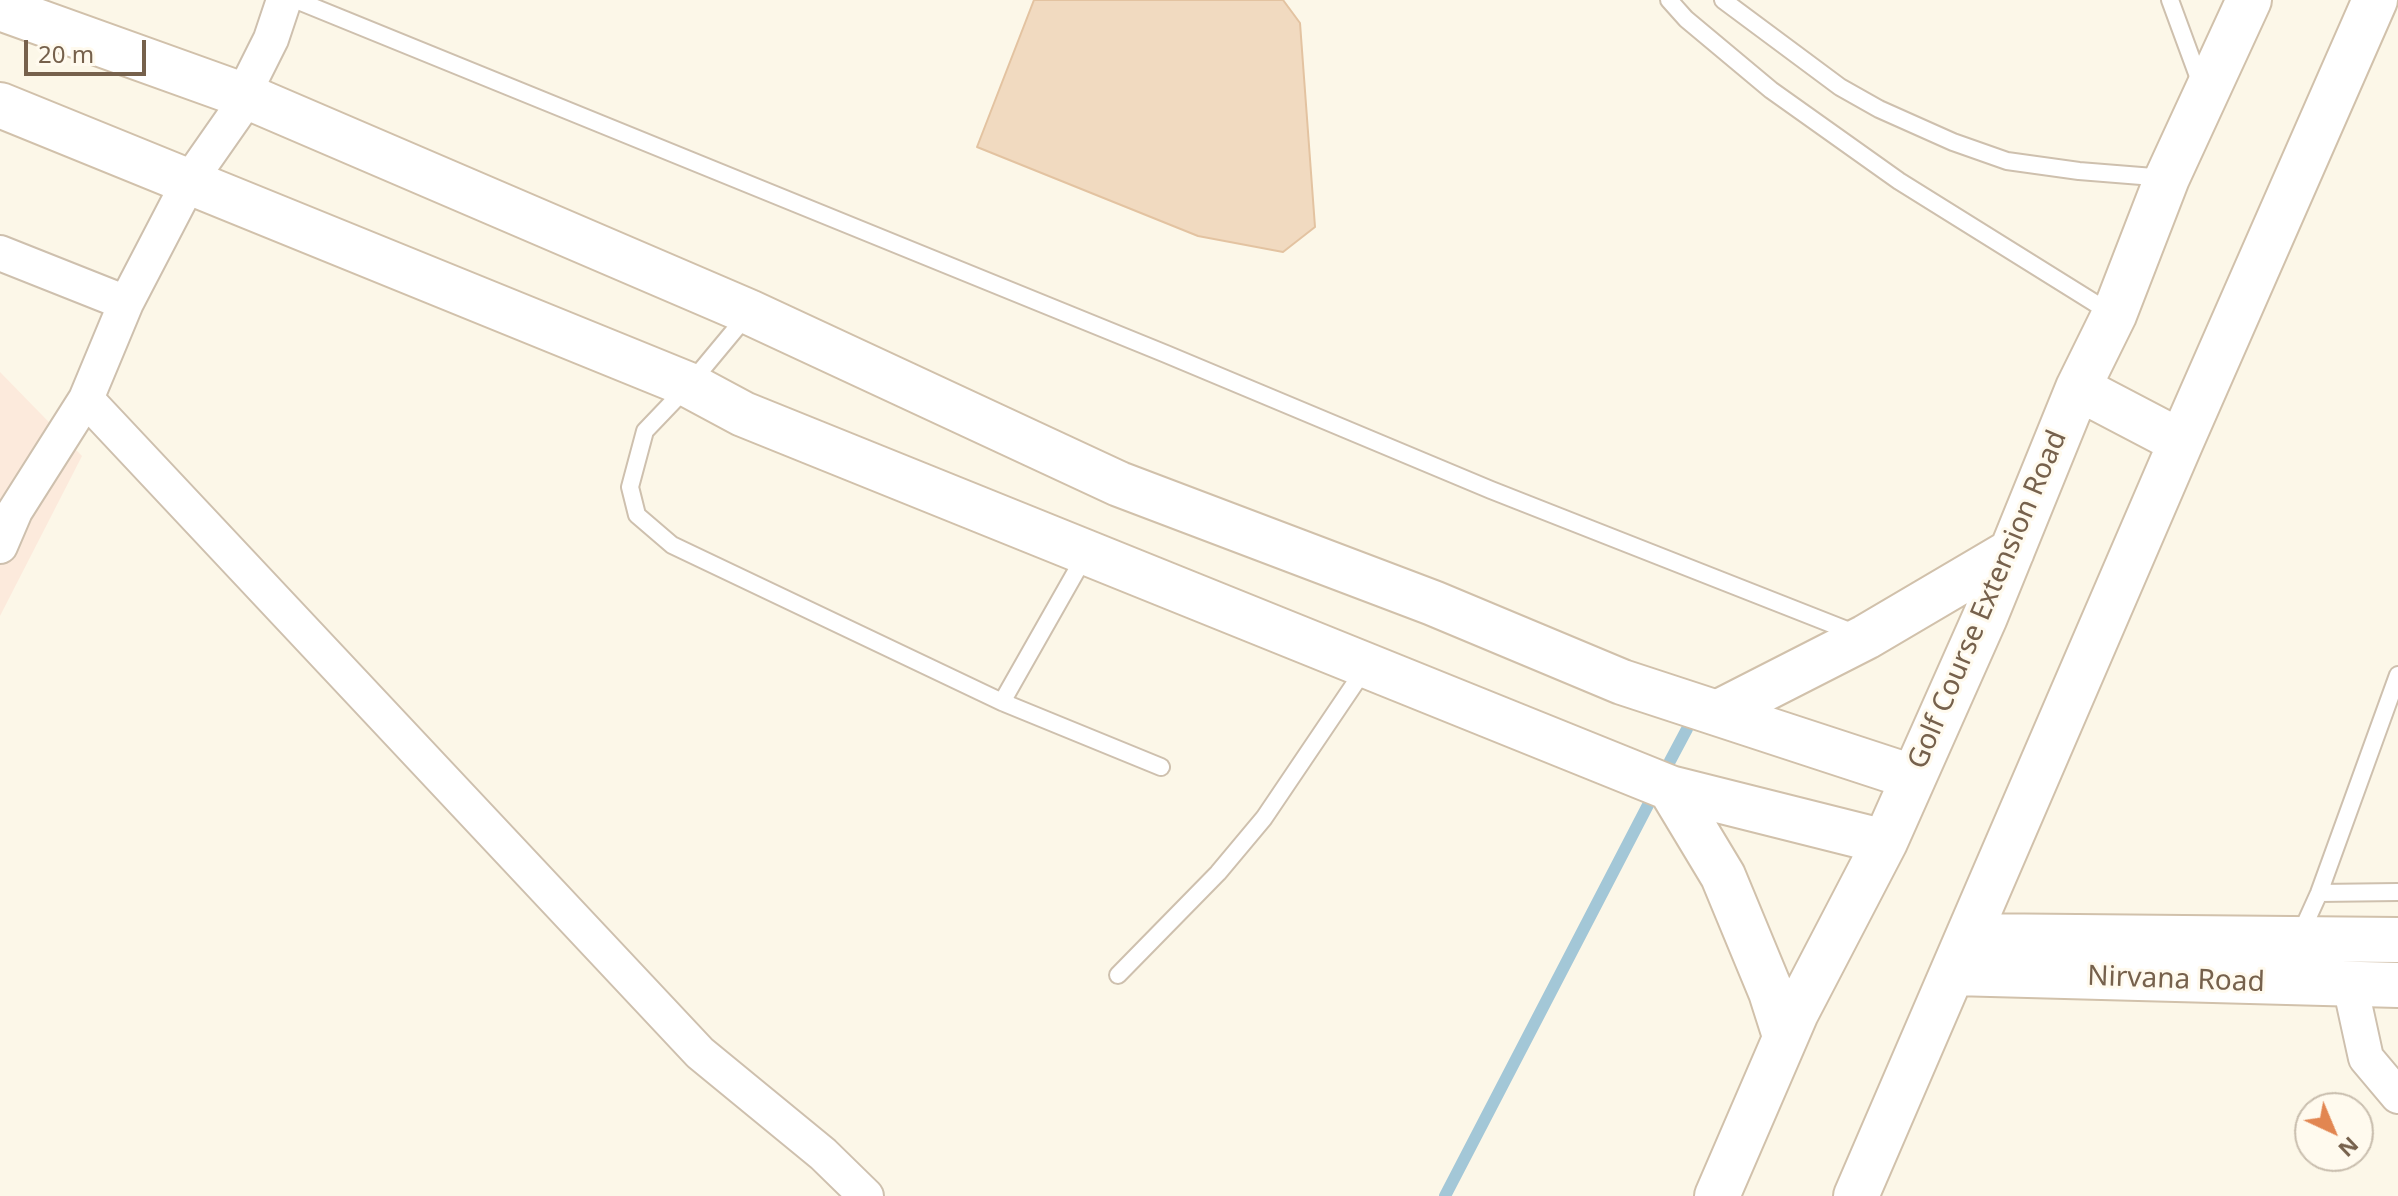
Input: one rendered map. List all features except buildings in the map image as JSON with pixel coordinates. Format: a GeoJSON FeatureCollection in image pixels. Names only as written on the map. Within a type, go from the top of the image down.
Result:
{"type":"FeatureCollection","features":[{"type":"Feature","properties":{"kind":"main road","name":"Golf Course Extension Road"},"geometry":{"type":"LineString","coordinates":[[1717,1196],[1785,1036],[1885,842],[2012,551],[2078,388],[2114,315],[2167,178],[2249,0]]}},
{"type":"Feature","properties":{"kind":"main road"},"geometry":{"type":"LineString","coordinates":[[1856,1196],[2375,0]]}},
{"type":"Feature","properties":{"kind":"main road"},"geometry":{"type":"LineString","coordinates":[[0,8],[248,97],[749,312],[1119,484],[1433,603],[1622,682],[1912,777]]}},
{"type":"Feature","properties":{"kind":"main road"},"geometry":{"type":"LineString","coordinates":[[0,105],[689,385],[743,414],[1670,788],[1885,842]]}},
{"type":"Feature","properties":{"kind":"main road"},"geometry":{"type":"LineString","coordinates":[[2078,388],[2181,442]]}},
{"type":"Feature","properties":{"kind":"main road"},"geometry":{"type":"LineString","coordinates":[[1717,713],[1866,637],[2012,551]]}},
{"type":"Feature","properties":{"kind":"main road"},"geometry":{"type":"LineString","coordinates":[[1670,788],[1723,876],[1771,992],[1785,1036]]}},
{"type":"Feature","properties":{"kind":"main road","name":"Nirvana Road"},"geometry":{"type":"LineString","coordinates":[[1962,955],[2299,939],[2398,940]]}},
{"type":"Feature","properties":{"kind":"main road","name":"Nirvana Road"},"geometry":{"type":"LineString","coordinates":[[1962,955],[2350,985],[2398,985]]}},
{"type":"Feature","properties":{"kind":"street"},"geometry":{"type":"LineString","coordinates":[[0,546],[15,511],[86,399],[126,303],[190,180],[248,97],[252,77],[271,39],[284,0]]}},
{"type":"Feature","properties":{"kind":"street"},"geometry":{"type":"LineString","coordinates":[[0,253],[126,303]]}},
{"type":"Feature","properties":{"kind":"street"},"geometry":{"type":"LineString","coordinates":[[86,399],[700,1053],[823,1154],[866,1196]]}},
{"type":"Feature","properties":{"kind":"street"},"geometry":{"type":"LineString","coordinates":[[2350,985],[2366,1058],[2398,1096]]}},
{"type":"Feature","properties":{"kind":"lane"},"geometry":{"type":"LineString","coordinates":[[296,0],[1491,490],[1866,637]]}},
{"type":"Feature","properties":{"kind":"lane"},"geometry":{"type":"LineString","coordinates":[[1669,0],[1686,19],[1771,90],[1899,181],[2114,315]]}},
{"type":"Feature","properties":{"kind":"lane"},"geometry":{"type":"LineString","coordinates":[[1686,19],[1693,0]]}},
{"type":"Feature","properties":{"kind":"lane"},"geometry":{"type":"LineString","coordinates":[[1723,0],[1840,87],[1879,109],[1953,142],[2007,161],[2167,178]]}},
{"type":"Feature","properties":{"kind":"lane"},"geometry":{"type":"LineString","coordinates":[[2170,0],[2205,96]]}},
{"type":"Feature","properties":{"kind":"lane"},"geometry":{"type":"LineString","coordinates":[[749,312],[689,385],[645,431],[630,487],[637,515],[672,545],[1002,702],[1161,767]]}},
{"type":"Feature","properties":{"kind":"lane"},"geometry":{"type":"LineString","coordinates":[[1002,702],[1086,552]]}},
{"type":"Feature","properties":{"kind":"lane"},"geometry":{"type":"LineString","coordinates":[[1118,975],[1218,873],[1264,818],[1367,666]]}},
{"type":"Feature","properties":{"kind":"lane"},"geometry":{"type":"LineString","coordinates":[[2299,939],[2319,893],[2398,675]]}},
{"type":"Feature","properties":{"kind":"lane"},"geometry":{"type":"LineString","coordinates":[[2319,893],[2398,892]]}},
{"type":"Feature","properties":{"kind":"shaded area"},"geometry":{"type":"Polygon","coordinates":[[[0,372],[82,456],[0,616],[0,372]]]}},
{"type":"Feature","properties":{"kind":"waterway"},"geometry":{"type":"LineString","coordinates":[[1670,761],[1687,729]]}},
{"type":"Feature","properties":{"kind":"waterway"},"geometry":{"type":"LineString","coordinates":[[1445,1196],[1648,805]]}}]}
